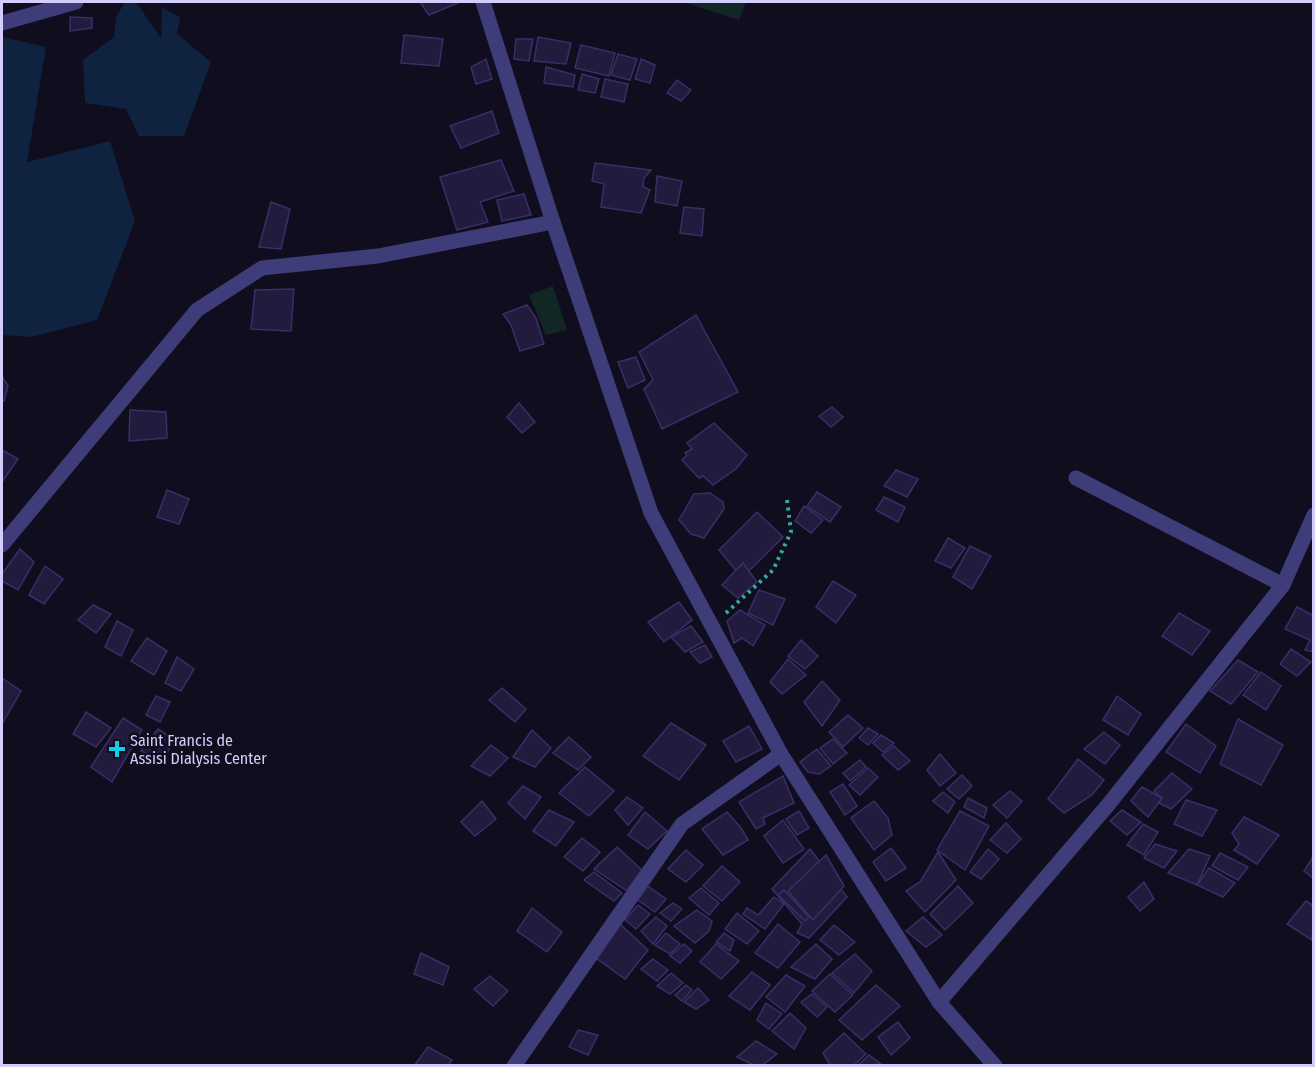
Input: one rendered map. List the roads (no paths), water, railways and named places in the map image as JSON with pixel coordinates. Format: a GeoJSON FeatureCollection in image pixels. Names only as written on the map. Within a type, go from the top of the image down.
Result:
{"type":"FeatureCollection","features":[{"type":"Feature","properties":{"kind":"street"},"geometry":{"type":"LineString","coordinates":[[2,23],[76,2]]}},
{"type":"Feature","properties":{"kind":"street"},"geometry":{"type":"LineString","coordinates":[[483,2],[553,222],[651,513],[782,754],[939,1002],[995,1065]]}},
{"type":"Feature","properties":{"kind":"street"},"geometry":{"type":"LineString","coordinates":[[2,545],[197,310],[262,268],[378,256],[553,222]]}},
{"type":"Feature","properties":{"kind":"street"},"geometry":{"type":"LineString","coordinates":[[1076,478],[1283,585]]}},
{"type":"Feature","properties":{"kind":"street"},"geometry":{"type":"LineString","coordinates":[[939,1002],[1108,805],[1283,585],[1314,515]]}},
{"type":"Feature","properties":{"kind":"street"},"geometry":{"type":"LineString","coordinates":[[514,1065],[682,824],[782,754]]}},
{"type":"Feature","properties":{"kind":"water"},"geometry":{"type":"Polygon","coordinates":[[[125,2],[136,2],[161,38],[162,7],[180,17],[177,34],[211,62],[184,136],[139,136],[126,109],[85,103],[83,60],[114,37],[116,17],[125,2]]]}},
{"type":"Feature","properties":{"kind":"water"},"geometry":{"type":"Polygon","coordinates":[[[2,37],[46,47],[27,162],[110,141],[135,221],[97,320],[31,337],[2,335],[2,37]]]}},
{"type":"Feature","properties":{"kind":"place","name":"Saint Francis de Assisi Dialysis Center"},"geometry":{"type":"Point","coordinates":[117,749]}}]}
